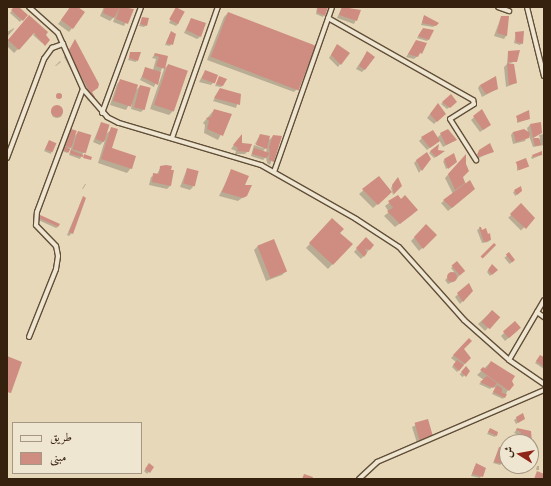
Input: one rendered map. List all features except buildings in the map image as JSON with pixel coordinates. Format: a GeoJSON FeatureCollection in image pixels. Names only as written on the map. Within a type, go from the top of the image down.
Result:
{"type":"FeatureCollection","features":[{"type":"Feature","properties":{"kind":"street"},"geometry":{"type":"LineString","coordinates":[[29,7],[54,28],[63,44],[68,60],[83,89],[102,113],[119,123],[247,159],[274,172],[356,219],[399,247],[464,320],[509,360],[544,384]]}},
{"type":"Feature","properties":{"kind":"street"},"geometry":{"type":"LineString","coordinates":[[102,113],[141,7]]}},
{"type":"Feature","properties":{"kind":"street"},"geometry":{"type":"LineString","coordinates":[[172,138],[218,7]]}},
{"type":"Feature","properties":{"kind":"street"},"geometry":{"type":"LineString","coordinates":[[274,172],[332,7]]}},
{"type":"Feature","properties":{"kind":"street"},"geometry":{"type":"LineString","coordinates":[[498,7],[509,11]]}},
{"type":"Feature","properties":{"kind":"street"},"geometry":{"type":"LineString","coordinates":[[527,7],[544,73]]}},
{"type":"Feature","properties":{"kind":"street"},"geometry":{"type":"LineString","coordinates":[[328,18],[473,100],[474,104],[450,119],[476,160]]}},
{"type":"Feature","properties":{"kind":"street"},"geometry":{"type":"LineString","coordinates":[[7,158],[47,54],[52,48],[63,44]]}},
{"type":"Feature","properties":{"kind":"street"},"geometry":{"type":"LineString","coordinates":[[30,337],[56,269],[58,256],[54,243],[36,225],[37,212],[83,89]]}},
{"type":"Feature","properties":{"kind":"street"},"geometry":{"type":"LineString","coordinates":[[509,360],[544,300]]}},
{"type":"Feature","properties":{"kind":"street"},"geometry":{"type":"LineString","coordinates":[[536,312],[544,317]]}},
{"type":"Feature","properties":{"kind":"street"},"geometry":{"type":"LineString","coordinates":[[359,479],[377,462],[544,390]]}}]}
